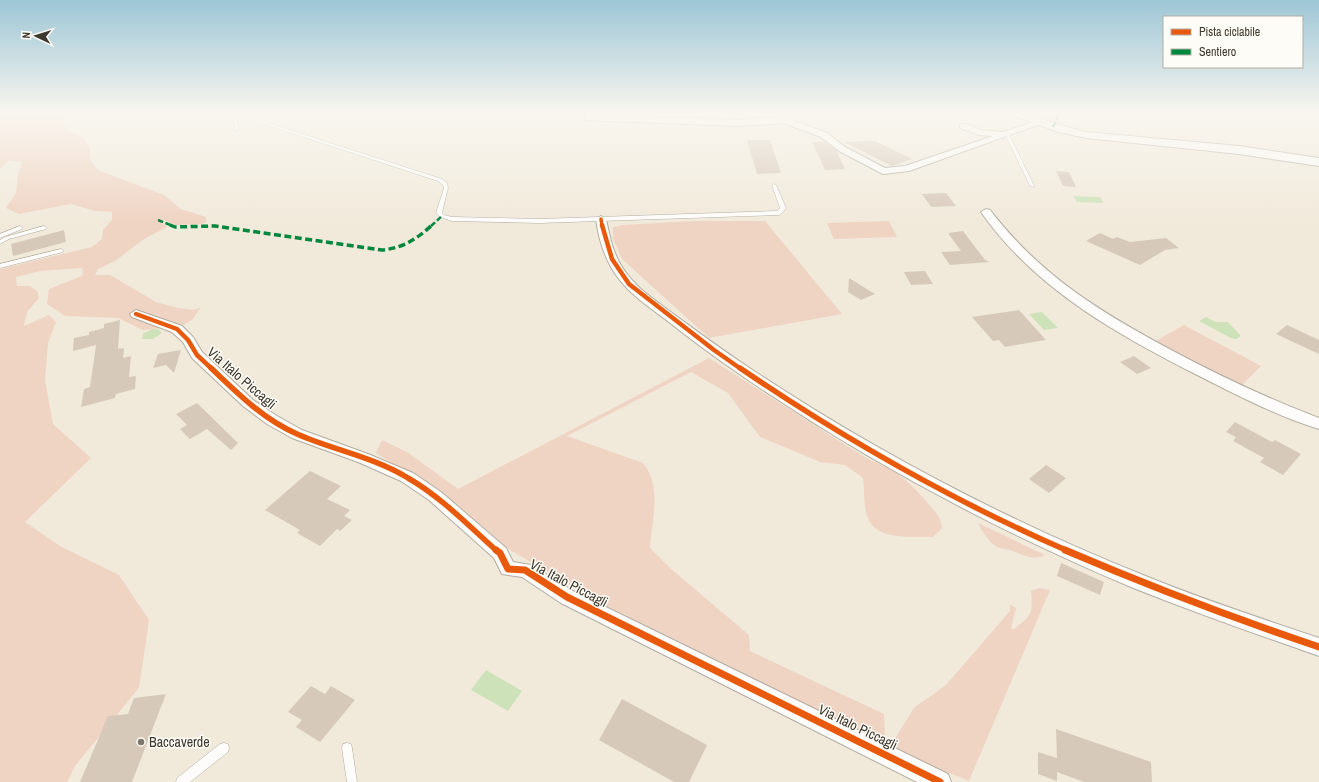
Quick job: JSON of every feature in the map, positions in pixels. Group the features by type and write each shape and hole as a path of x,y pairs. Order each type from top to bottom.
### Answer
{"street":[{"path":"843,149 883,171"},
{"path":"870,173 906,169 962,149"},
{"path":"1234,149 1319,162"},
{"path":"986,212 996,227 1018,252 1038,270 1090,309 1130,333 1199,370 1245,393 1319,424"},
{"path":"601,219 605,243 611,260 625,280 636,292 706,346 838,433 893,464 1046,542 1202,605 1319,647"},
{"name":"Via Italo Piccagli","path":"136,314 156,320 177,329 188,340 196,355 248,403 272,420 297,434 363,458 407,477 436,496 500,553 508,568 525,570 567,597 940,782"}],"lane":[{"path":"345,149 440,180 445,184 446,188 439,213 442,216 452,219 539,221 778,213 783,208 774,185"},
{"path":"1014,149 1032,186"},
{"path":"0,236 20,228"},
{"path":"0,242 7,238 44,228"},
{"path":"0,266 61,251"},
{"path":"181,782 224,748"},
{"path":"347,748 352,782"}],"shaded area":[{"path":"0,149 90,149 90,158 94,166 100,171 164,195 181,209 206,217 206,222 202,224 175,225 164,220 160,222 167,227 144,239 115,261 98,269 95,275 110,275 156,302 178,308 194,310 201,307 192,320 181,326 143,330 118,318 65,316 47,304 49,289 82,276 82,268 40,271 16,277 17,286 30,286 37,291 39,298 27,312 24,326 49,315 56,322 48,343 45,380 53,424 91,458 25,522 60,546 119,575 149,620 139,688 75,766 67,782 0,782 0,269 92,247 102,239 103,230 112,220 112,212 95,211 71,204 19,214 6,208 16,193 18,174 22,162 9,160 0,169"},
{"path":"1073,196 1100,197 1104,203 1077,202"},
{"path":"694,221 765,221 842,314 709,338 622,259 613,239 613,227"},
{"path":"889,221 897,237 834,239 827,223"},
{"path":"1042,312 1058,328 1044,330 1029,314"},
{"path":"1206,317 1216,322 1228,322 1241,336 1236,339 1231,338 1199,321"},
{"path":"1184,325 1261,366 1242,385 1154,342"},
{"path":"152,329 158,329 162,333 153,339 142,339 143,334"},
{"path":"709,358 866,458 900,476 913,487 935,511 939,517 942,528 933,537 896,536 879,531 872,525 866,514 863,478 845,465 820,462 760,437 728,393 691,372 567,436 643,463 649,472 654,493 654,515 650,548 670,568 749,635 750,651 884,714 885,741 872,737 607,606 510,550 458,505 376,453 382,440 407,452 458,489"},
{"path":"978,523 1045,555 1041,557 1025,556 1011,550 997,547 988,540"},
{"path":"1039,588 1050,590 969,781 898,752 891,745 914,708 946,685 1010,611 1010,604 1016,608 1011,629 1014,629 1025,620 1030,613 1032,605 1031,591"},
{"path":"486,670 522,691 508,711 471,690"}],"building":[{"path":"750,149 773,149 781,173 757,174"},
{"path":"815,149 835,149 845,169 825,170"},
{"path":"859,149 892,149 912,159 892,166"},
{"path":"1056,171 1069,172 1076,187 1063,186"},
{"path":"946,193 956,206 931,207 922,194"},
{"path":"64,230 66,242 13,256 11,244"},
{"path":"963,231 985,260 990,262 950,265 941,252 961,251 948,233"},
{"path":"1100,233 1113,239 1117,237 1130,242 1166,238 1179,248 1165,250 1140,265 1086,241"},
{"path":"925,271 933,284 911,285 904,272"},
{"path":"849,278 875,294 861,300 848,292"},
{"path":"1019,310 1046,340 1005,347 999,340 993,341 972,317"},
{"path":"120,320 118,349 124,348 123,358 131,356 129,377 136,376 135,389 116,394 115,398 81,407 84,389 90,387 96,345 73,351 74,338 89,335 89,332 104,328 104,324"},
{"path":"1287,325 1319,340 1319,354 1276,334"},
{"path":"181,350 174,373 166,365 153,368 158,354"},
{"path":"1134,356 1151,368 1137,374 1120,362"},
{"path":"197,403 238,443 231,450 207,429 190,439 180,429 187,425 176,414"},
{"path":"1235,422 1272,442 1275,440 1301,454 1283,475 1260,462 1264,458 1233,441 1236,437 1226,432"},
{"path":"1046,465 1066,478 1049,493 1029,479"},
{"path":"310,471 341,486 327,499 350,510 344,516 352,520 340,531 337,529 320,546 297,533 300,530 265,510"},
{"path":"1061,563 1104,582 1100,595 1057,576"},
{"path":"311,686 325,694 331,686 355,700 320,742 296,727 302,720 288,712"},
{"path":"166,694 132,782 80,782 108,716 128,714 134,698"},
{"path":"622,699 707,745 689,782 674,782 599,740"},
{"path":"1056,729 1151,762 1152,782 1084,782 1057,772 1057,781 1038,774 1038,752 1057,758"}],"marked path":[{"path":"158,220 175,227 215,226 382,250 401,247 408,244 442,216"}],"cycle path":[{"path":"601,219 605,240 612,259 622,276 637,292 714,350 793,404 876,454 961,500 1048,542 1137,581 1228,616 1319,647"},
{"path":"136,314 177,329 188,340 197,355 248,403 272,420 297,434 363,458 407,477 435,496 500,553 508,569 525,570 567,597 940,782"}],"place":[{"name":"Baccaverde","path":"141,742"}]}
